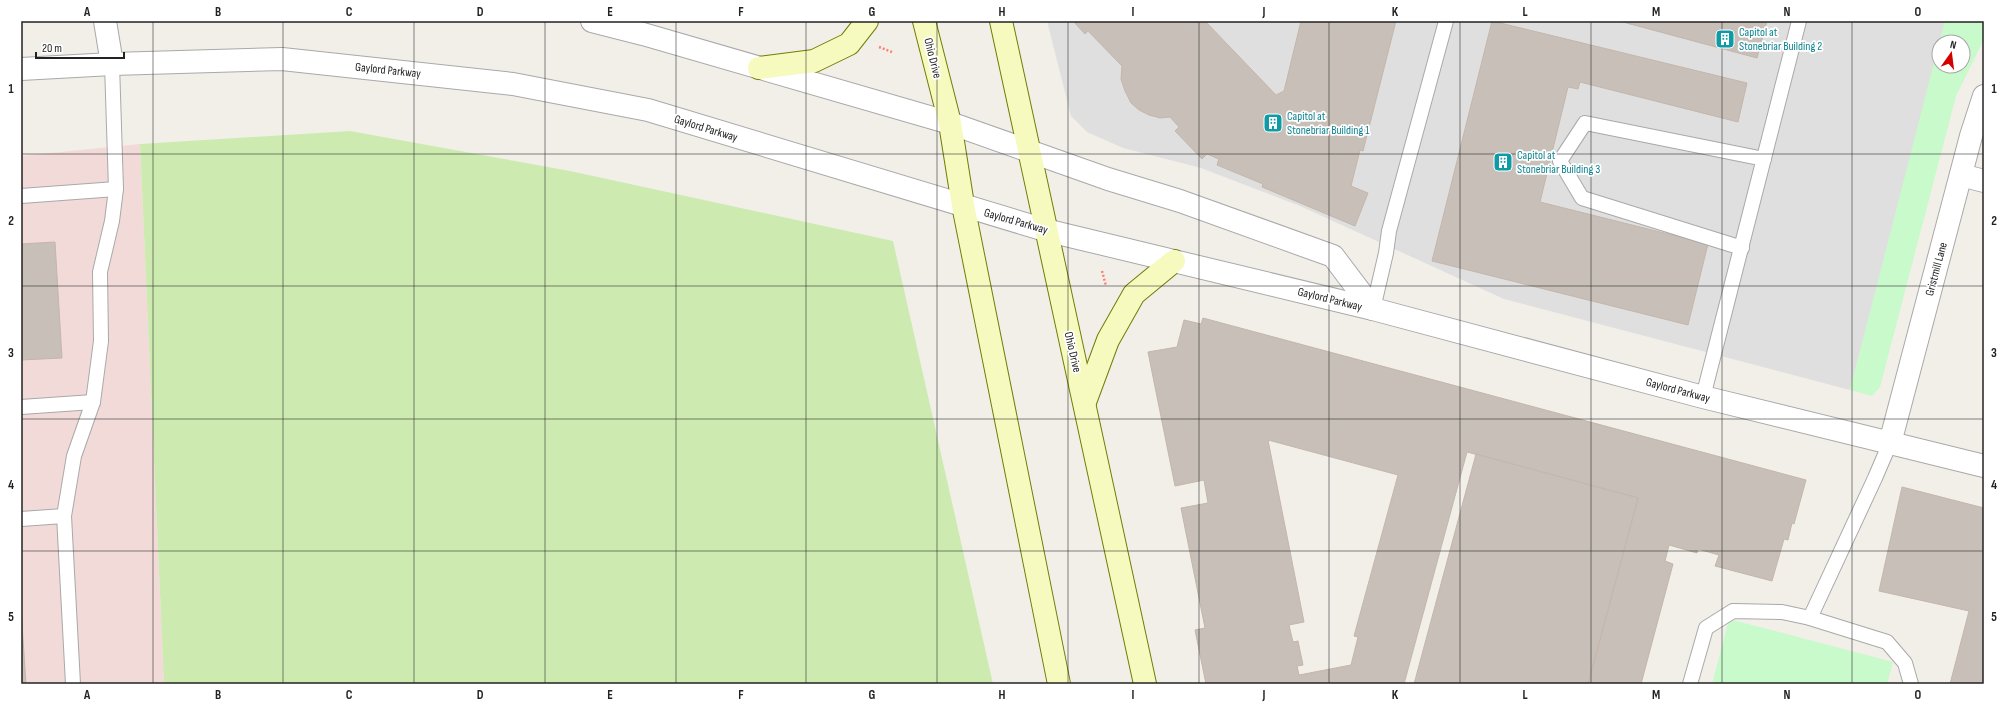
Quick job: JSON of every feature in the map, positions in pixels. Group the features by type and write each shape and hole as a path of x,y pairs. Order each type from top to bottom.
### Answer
{"main road":[{"path":"759,68 814,62 849,44 867,21"},
{"name":"Ohio Drive","path":"924,21 950,123 964,205 1058,684"},
{"name":"Ohio Drive","path":"1001,21 1045,230 1085,402 1145,684"},
{"path":"1085,402 1108,340 1134,294 1174,261"}],"street":[{"path":"105,21 112,64"},
{"name":"Gaylord Parkway","path":"592,21 643,34 950,123 1108,179 1180,201 1332,256 1373,309"},
{"name":"Gaylord Parkway","path":"21,69 112,64 282,59 512,84 648,110 1045,230 1373,309 1703,397 1984,466"},
{"name":"Gristmill Lane","path":"1890,443 1960,174 1978,109 1984,96"},
{"path":"1960,174 1984,181"}],"lane":[{"path":"1373,309 1386,253 1389,231 1446,21"},
{"path":"1703,397 1799,21"},
{"path":"73,684 64,516 74,456 93,402 101,341 100,272 112,221 116,189 112,64"},
{"path":"1742,248 1582,198 1560,161 1585,123 1764,159"},
{"path":"21,196 116,189"},
{"path":"21,407 93,402"},
{"path":"1810,618 1876,478 1890,443"},
{"path":"21,519 64,516"},
{"path":"1690,684 1706,628 1734,611 1782,612 1810,618 1887,642 1905,663 1911,684"}],"path":[{"path":"875,46 892,52"},
{"path":"1100,265 1106,286"}],"shaded area":[{"path":"1047,21 1946,21 1943,34 1931,34 1931,74 1932,74 1850,390 1504,299 1300,206 1201,168 1123,148 1087,132 1071,116"},
{"path":"140,144 164,684 21,684 21,156"}],"green space":[{"path":"1945,21 1984,21 1984,39 1971,65 1971,34 1941,34"},
{"path":"1931,74 1967,74 1956,96 1880,387 1872,396 1850,390"},
{"path":"350,131 570,171 893,241 993,684 164,684 140,144"},
{"path":"1729,619 1893,662 1887,684 1712,684"}],"building":[{"name":"Capitol at Stonebriar Building 1","path":"1073,21 1205,21 1276,95 1284,91 1301,21 1396,21 1363,151 1360,150 1351,186 1368,193 1355,226 1262,187 1263,184 1217,165 1219,159 1207,154 1202,159 1175,131 1179,127 1170,117 1160,118 1149,115 1139,110 1131,103 1121,79 1122,66 1088,31 1085,34"},
{"name":"Capitol at Stonebriar Building 3","path":"1492,21 1747,83 1738,122 1580,82 1578,89 1568,87 1540,202 1708,244 1688,325 1432,261"},
{"name":"Capitol at Stonebriar Building 2","path":"1619,21 1767,21 1757,58"},
{"path":"55,242 62,358 21,360 21,244"},
{"path":"1203,318 1806,480 1794,524 1792,523 1788,540 1784,539 1772,581 1715,566 1719,555 1698,549 1697,553 1669,545 1665,561 1673,564 1641,684 1588,684 1638,498 1467,452 1404,684 1206,684 1195,630 1205,628 1181,508 1208,503 1204,480 1175,486 1148,352 1177,347 1184,320 1201,324","holes":["1268,440 1398,475 1354,636 1358,637 1351,665 1299,675 1297,666 1303,665 1298,641 1293,642 1289,625 1304,622"]},
{"path":"1476,454 1638,498 1588,684 1414,684"},
{"path":"1902,487 1984,508 1984,684 1950,684 1969,611 1879,591"},
{"path":"21,609 26,684 21,684"}],"place":[{"name":"Capitol at Stonebriar Building 2","path":"1725,39"},
{"name":"Capitol at Stonebriar Building 1","path":"1273,123"},
{"name":"Capitol at Stonebriar Building 3","path":"1503,162"}]}
